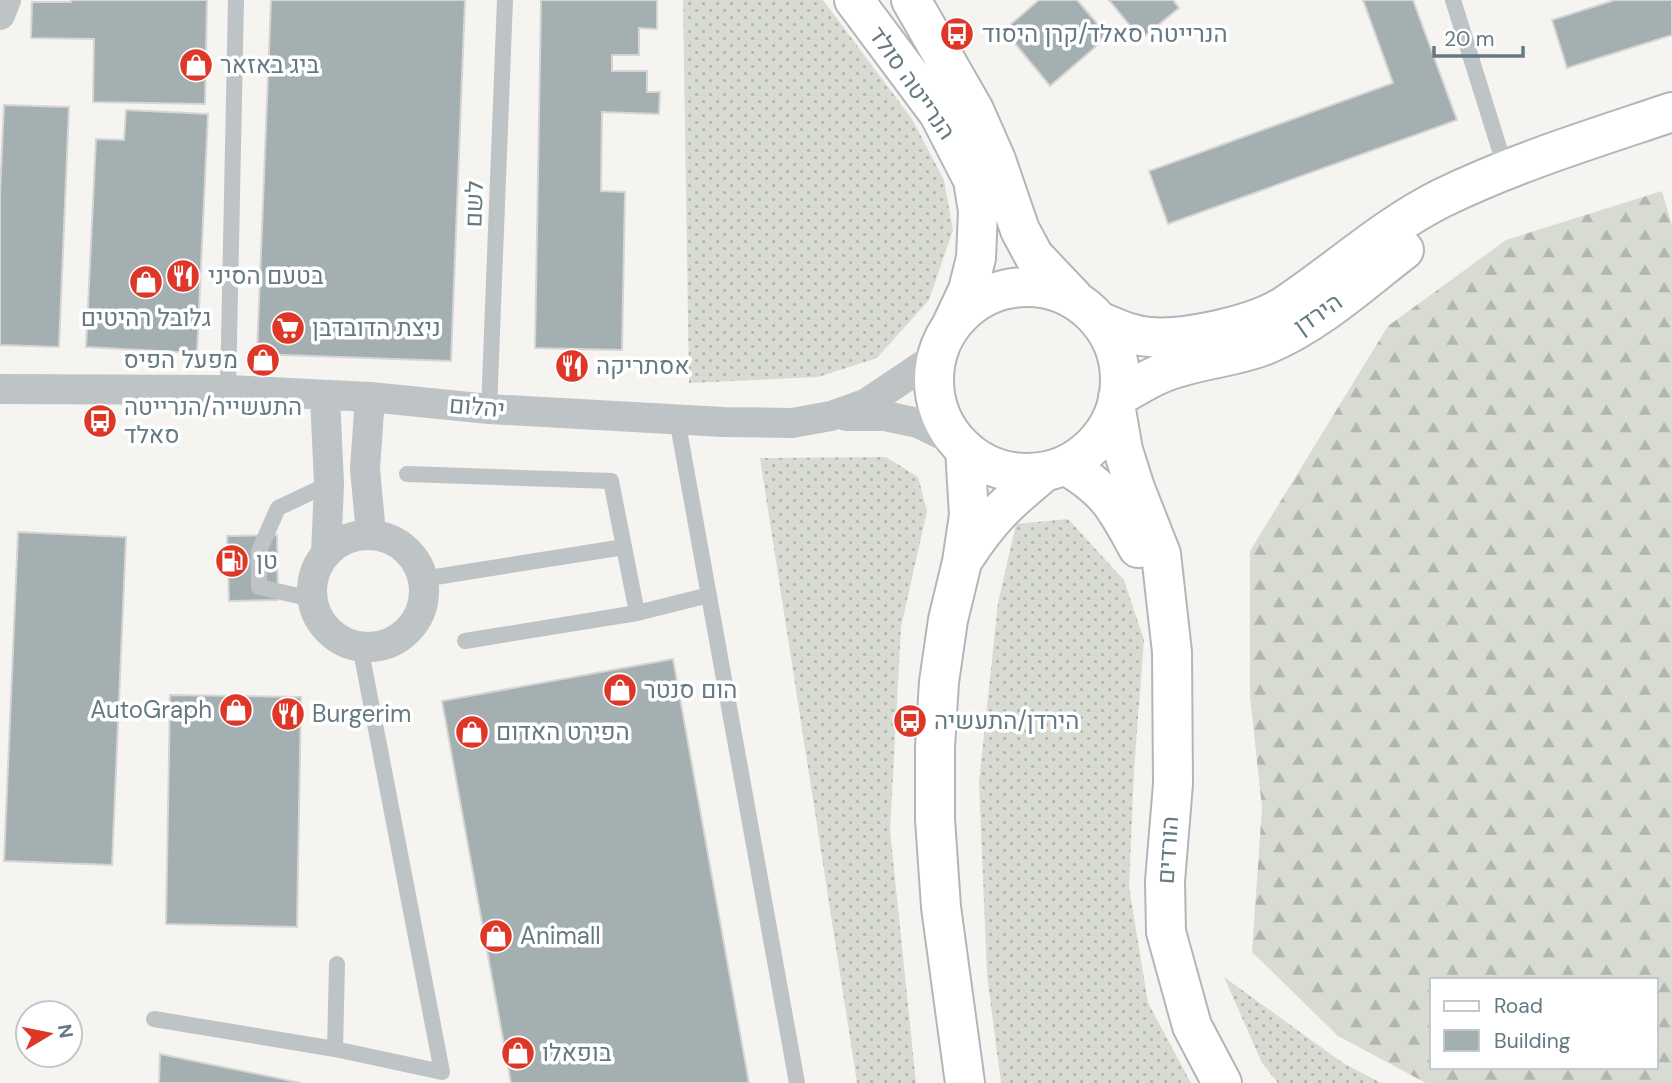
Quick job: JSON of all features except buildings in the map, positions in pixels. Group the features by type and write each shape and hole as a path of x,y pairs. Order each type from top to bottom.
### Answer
{"main road":[{"name":"הנרייטה סולד","path":"854,0 939,114 973,180 978,211 976,258 968,290 943,342"},
{"name":"הנרייטה סולד","path":"911,0 974,110 996,160 1020,230 1034,256 1088,311"},
{"name":"הירדן","path":"1088,311 1127,332 1151,337 1201,333 1251,322 1282,307 1405,218 1498,173 1672,113"},
{"name":"הירדן","path":"1117,403 1161,373 1184,365 1234,355 1290,334 1421,237 1498,173"},
{"path":"962,562 985,526 1002,507 1054,469 1074,461 1091,449 1099,440 1117,403 1120,381 1118,360 1112,341 1088,311 1055,291 1035,287 999,291 971,305 943,342 934,387 937,406 961,445 981,462 1011,472 1054,469"},
{"name":"הורדים","path":"1117,403 1123,450 1161,554 1172,652 1173,784 1165,881 1166,932 1192,1026 1222,1083"},
{"path":"961,445 969,515 962,562 948,620 939,682 935,747 935,819 941,907 965,1083"},
{"name":"הורדים","path":"1054,469 1088,478 1116,508 1166,607"}],"street":[{"path":"0,15 6,0"},
{"name":"יהלום","path":"0,389 228,390 370,397 489,409 792,423 831,416 867,403 943,342"},
{"path":"325,396 329,484 326,554"},
{"path":"370,397 365,469 371,534"},
{"path":"831,416 885,416 918,423 961,445"},
{"path":"371,534 390,538 414,558 423,579 422,606 404,634 393,641 360,646 342,640 328,630 317,614 312,599 313,579 326,554 346,538 371,534"}],"lane":[{"path":"228,390 236,0"},
{"name":"לשם","path":"489,409 505,0"},
{"path":"1453,0 1498,173"},
{"path":"677,419 797,1083"},
{"path":"407,474 611,481 637,613"},
{"path":"312,599 259,587 258,551 278,508 329,484"},
{"path":"423,579 624,547"},
{"path":"465,641 637,613 709,595"},
{"path":"154,1020 335,1049 442,1072 360,646"},
{"path":"335,1049 337,964"}],"green space":[{"path":"683,0 823,0 912,119 944,180 953,230 929,300 877,358 818,377 689,383"},
{"path":"1662,191 1672,226 1672,1083 1426,1083 1338,1036 1252,952 1262,808 1250,696 1250,551 1388,326 1506,240"},
{"path":"886,457 918,477 927,511 901,627 890,830 916,1083 857,1083 760,458"},
{"path":"1068,519 1124,580 1144,640 1134,770 1129,887 1148,1003 1191,1083 1001,1083 987,975 979,782 998,603 1016,524"},
{"path":"1224,977 1343,1063 1381,1083 1278,1083 1262,1063"}],"place":[{"name":"הנרייטה סאלד/קרן היסוד","path":"957,34"},
{"name":"ביג באזאר","path":"196,65"},
{"name":"בטעם הסיני","path":"183,276"},
{"name":"גלובל רהיטים","path":"146,282"},
{"name":"ניצת הדובדבן","path":"288,328"},
{"name":"מפעל הפיס","path":"263,360"},
{"name":"אסתריקה","path":"572,366"},
{"name":"התעשייה/הנרייטה סאלד","path":"100,421"},
{"name":"טן","path":"232,561"},
{"name":"הום סנטר","path":"620,690"},
{"name":"AutoGraph","path":"236,710"},
{"name":"Burgerim","path":"288,714"},
{"name":"הירדן/התעשיה","path":"910,721"},
{"name":"הפירט האדום","path":"472,732"},
{"name":"Animall","path":"496,936"},
{"name":"בופאלו","path":"518,1053"}]}
